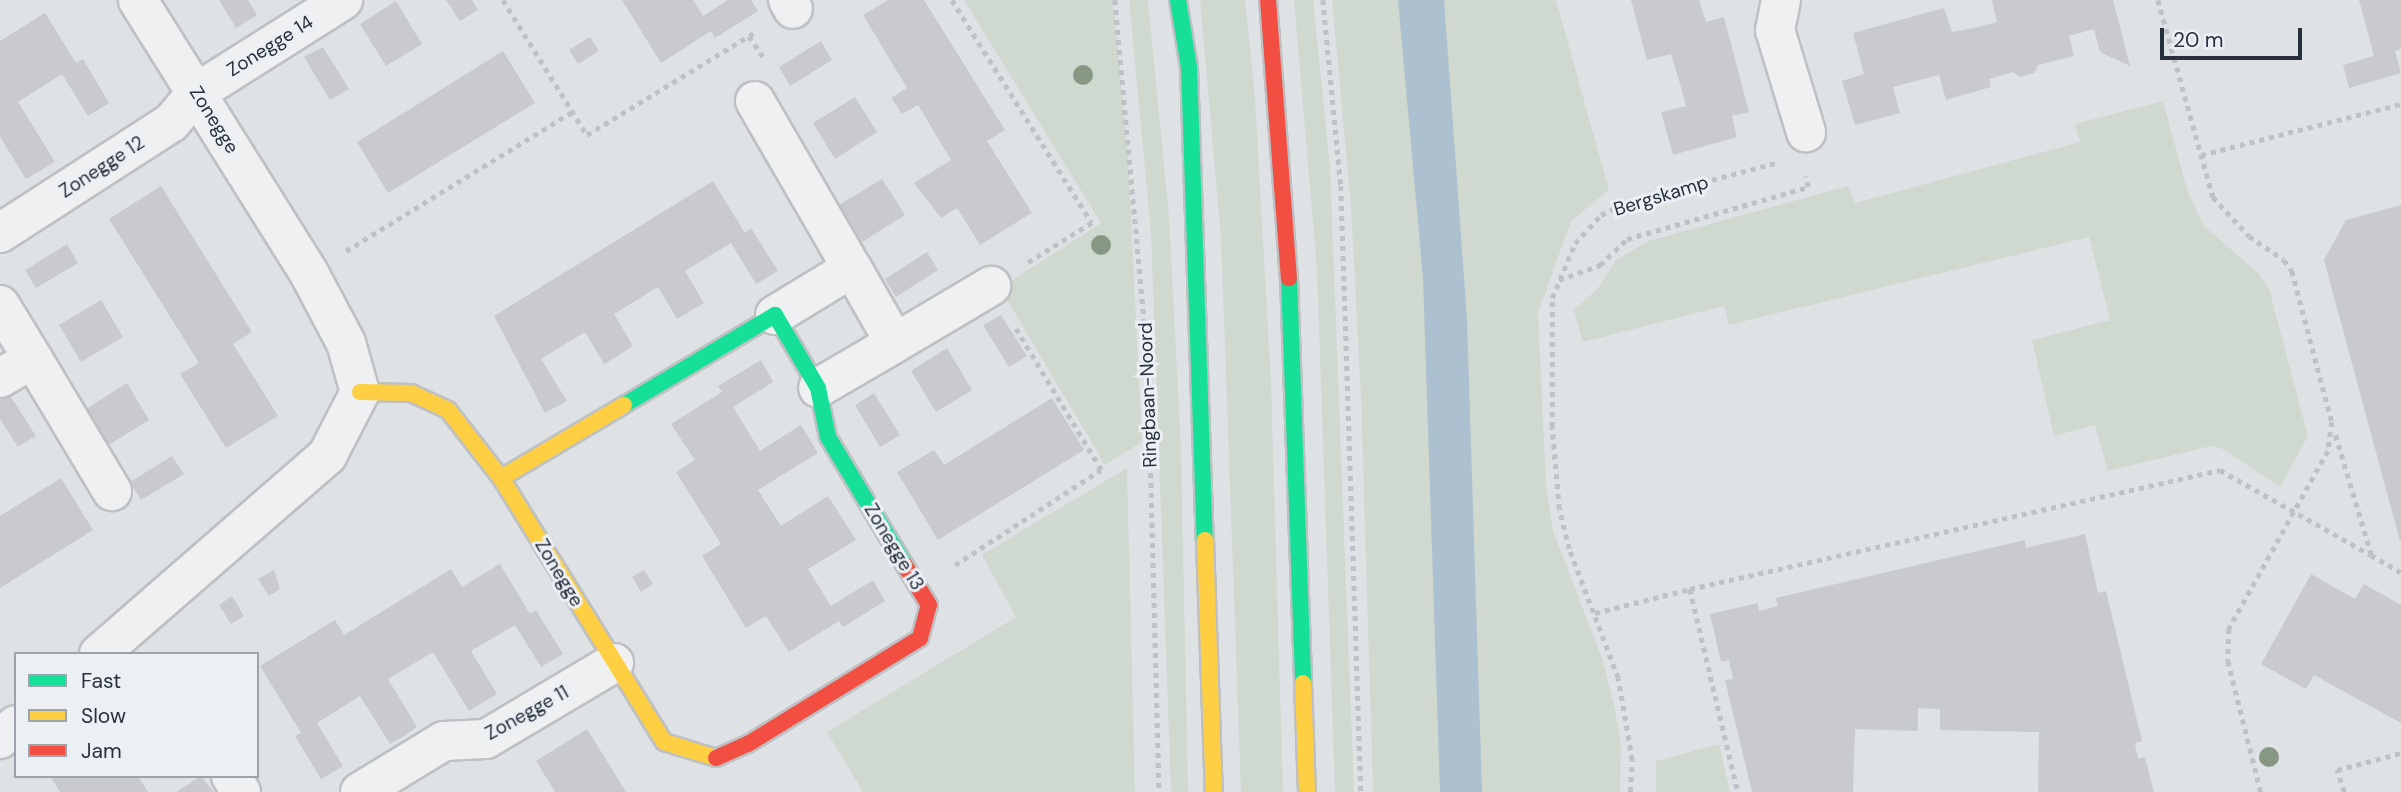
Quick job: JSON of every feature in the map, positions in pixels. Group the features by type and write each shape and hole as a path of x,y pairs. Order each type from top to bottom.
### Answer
{"main road":[{"path":"1178,0 1189,67 1214,792"},
{"path":"1268,0 1289,274 1307,792"},
{"path":"501,478 775,315"},
{"name":"Zonegge 13","path":"748,744 920,638 929,605 828,437 818,388 775,315"},
{"name":"Zonegge","path":"360,392 411,393 448,410 501,478 664,742 712,760 748,744"}],"street":[{"name":"Zonegge","path":"138,0 309,273 346,344 360,392"},
{"name":"Zonegge 14","path":"196,93 343,0"},
{"path":"1781,0 1775,30 1798,153"},
{"name":"Zonegge 12","path":"0,233 172,123 196,93"},
{"path":"755,101 895,343"},
{"path":"775,315 852,268"},
{"path":"818,388 991,286"},
{"path":"0,304 112,491"},
{"path":"0,378 33,359"},
{"path":"101,652 327,456 360,392"},
{"name":"Zonegge 11","path":"360,792 406,780 444,741 486,739 614,663"},
{"path":"0,739 14,727"}],"path":[{"path":"503,0 587,135 790,4"},
{"path":"919,588 1101,470 991,286 1092,223 952,0"},
{"name":"Ringbaan-Noord","path":"1115,0 1148,363 1159,792"},
{"path":"1323,0 1341,186 1361,792"},
{"path":"2158,0 2213,197 2228,216 2284,260 2291,271 2371,555"},
{"path":"2201,155 2401,104"},
{"path":"309,273 572,112"},
{"path":"1557,281 1600,265 1627,239 1808,187 1798,153"},
{"name":"Bergskamp","path":"1630,792 1626,719 1595,613 1569,549 1559,509 1549,321 1557,281 1575,243 1601,215 1625,203 1798,153"},
{"path":"2261,792 2227,643 2230,629 2328,451 2332,422"},
{"path":"1595,613 1690,589 2220,470 2292,515 2401,572"},
{"path":"1690,589 1738,792"},
{"path":"2344,792 2337,770 2401,753"}],"shaded area":[{"path":"964,0 1113,0 1128,156 1142,442 1105,465 1000,288 1101,223"},
{"path":"1129,0 1148,0 1169,217 1181,448 1188,792 1171,792 1151,233"},
{"path":"1200,0 1245,0 1255,98 1271,382 1283,792 1241,792 1221,238"},
{"path":"1294,0 1313,0 1330,167 1354,792 1335,792 1317,270"},
{"path":"1332,0 1556,0 1609,190 1571,221 1538,313 1546,484 1553,531 1603,661 1615,709 1621,745 1620,792 1373,792 1361,398 1351,207"},
{"path":"2163,101 2188,193 2204,226 2258,273 2269,289 2308,436 2280,487 2223,449 2211,446 2108,471 2095,425 2054,436 2032,340 2110,320 2089,237 1729,325 1724,306 1583,342 1574,310 1598,288 1616,260 1648,241 1848,186 1855,203 2080,142 2075,124"},
{"path":"1127,468 1135,792 863,792 827,732 1016,617 982,555"},
{"path":"1719,744 1730,792 1656,792 1656,761"}],"water":[{"path":"1398,0 1444,0 1467,319 1482,792 1440,792 1423,278"}],"building":[{"path":"219,0 248,0 257,15 236,28"},
{"path":"446,0 472,0 478,10 460,21"},
{"path":"622,0 693,0 703,16 728,0 751,0 758,11 715,38 711,31 661,63"},
{"path":"888,0 924,0 1005,130 987,141 1032,213 980,245 957,208 941,218 914,183 951,160 918,105 902,114 891,98 907,88 863,15"},
{"path":"1631,0 1699,0 1706,22 1724,17 1749,112 1732,116 1737,137 1673,155 1661,112 1686,106 1679,80 1671,54 1647,60"},
{"path":"1992,0 2113,0 2130,66 2100,52 2094,29 2069,36 2074,56 2038,65 2034,73 2020,77 2013,72 1989,79 1991,87 1946,100 1939,75 1893,87 1900,113 1855,125 1842,81 1864,74 1853,33 1944,8 1952,32 1974,28 1997,22"},
{"path":"2359,0 2401,0 2401,49 2395,51 2401,73 2349,88 2343,65 2374,56"},
{"path":"396,1 422,44 386,66 360,24"},
{"path":"45,13 76,63 83,59 109,103 88,116 62,74 18,102 55,162 26,179 0,137 0,41"},
{"path":"590,37 599,51 578,64 569,50"},
{"path":"821,41 832,60 790,86 779,67"},
{"path":"323,47 349,89 330,100 304,57"},
{"path":"503,51 535,103 388,193 357,142"},
{"path":"855,97 877,132 835,159 813,123"},
{"path":"882,179 905,215 862,242 839,205"},
{"path":"713,181 745,233 751,228 778,271 756,284 731,243 685,271 704,303 677,319 658,287 614,314 633,346 619,355 604,364 585,332 541,359 567,401 545,413 494,316"},
{"path":"161,186 252,332 233,344 278,416 226,448 180,374 199,363 109,219"},
{"path":"2401,205 2400,541 2324,260 2346,220"},
{"path":"67,244 78,263 36,288 25,270"},
{"path":"927,252 938,270 896,297 885,279"},
{"path":"101,300 123,337 81,362 59,325"},
{"path":"1001,315 1027,356 1009,367 983,325"},
{"path":"947,348 972,390 936,412 911,371"},
{"path":"761,360 773,382 733,407 760,451 801,425 818,453 758,490 781,526 828,496 856,540 808,569 831,606 873,580 885,601 843,627 839,621 789,652 766,616 746,628 702,556 721,544 676,472 695,460 671,424 722,392 718,386"},
{"path":"127,383 149,420 107,446 86,409"},
{"path":"874,393 900,435 880,447 855,405"},
{"path":"9,394 36,436 18,447 0,419 0,400"},
{"path":"1052,398 1084,450 938,540 897,472 934,450 944,465"},
{"path":"172,456 184,474 141,500 130,482"},
{"path":"61,478 93,530 0,588 0,516"},
{"path":"2085,534 2098,593 2106,591 2142,741 2135,743 2138,759 2145,757 2154,792 2038,792 2039,732 1940,730 1940,709 1918,708 1918,731 1855,729 1853,792 1752,792 1725,680 1733,679 1729,660 1721,662 1710,614 1758,603 1759,611 1778,606 1776,598 2025,540 2026,548"},
{"path":"500,564 530,614 536,610 563,654 541,667 515,625 471,651 497,694 469,711 433,652 388,679 417,727 404,736 390,744 360,696 317,723 343,766 321,779 295,736 301,733 260,666 335,620 344,635 451,569 462,587"},
{"path":"274,570 280,589 269,596 258,579"},
{"path":"644,570 653,584 641,592 632,577"},
{"path":"2311,574 2355,599 2364,584 2401,605 2401,723 2314,675 2306,689 2261,664"},
{"path":"232,596 244,616 231,624 219,605"},
{"path":"587,729 626,792 555,792 536,761"},
{"path":"51,778 139,778 148,792 60,792"},
{"path":"198,778 203,778 214,792 176,792"}],"traffic: fast":[{"path":"1178,0 1189,67 1205,540"},
{"path":"1289,278 1303,683"},
{"path":"624,405 775,315 818,388 828,437 904,564"}],"traffic: slow":[{"path":"360,392 411,393 448,410 501,478 664,742 716,758"},
{"path":"501,478 624,405"},
{"path":"1205,540 1214,792"},
{"path":"1303,683 1307,792"}],"traffic: jam":[{"path":"1268,0 1289,278"},
{"path":"716,758 748,744 920,638 929,605 904,564"}]}
